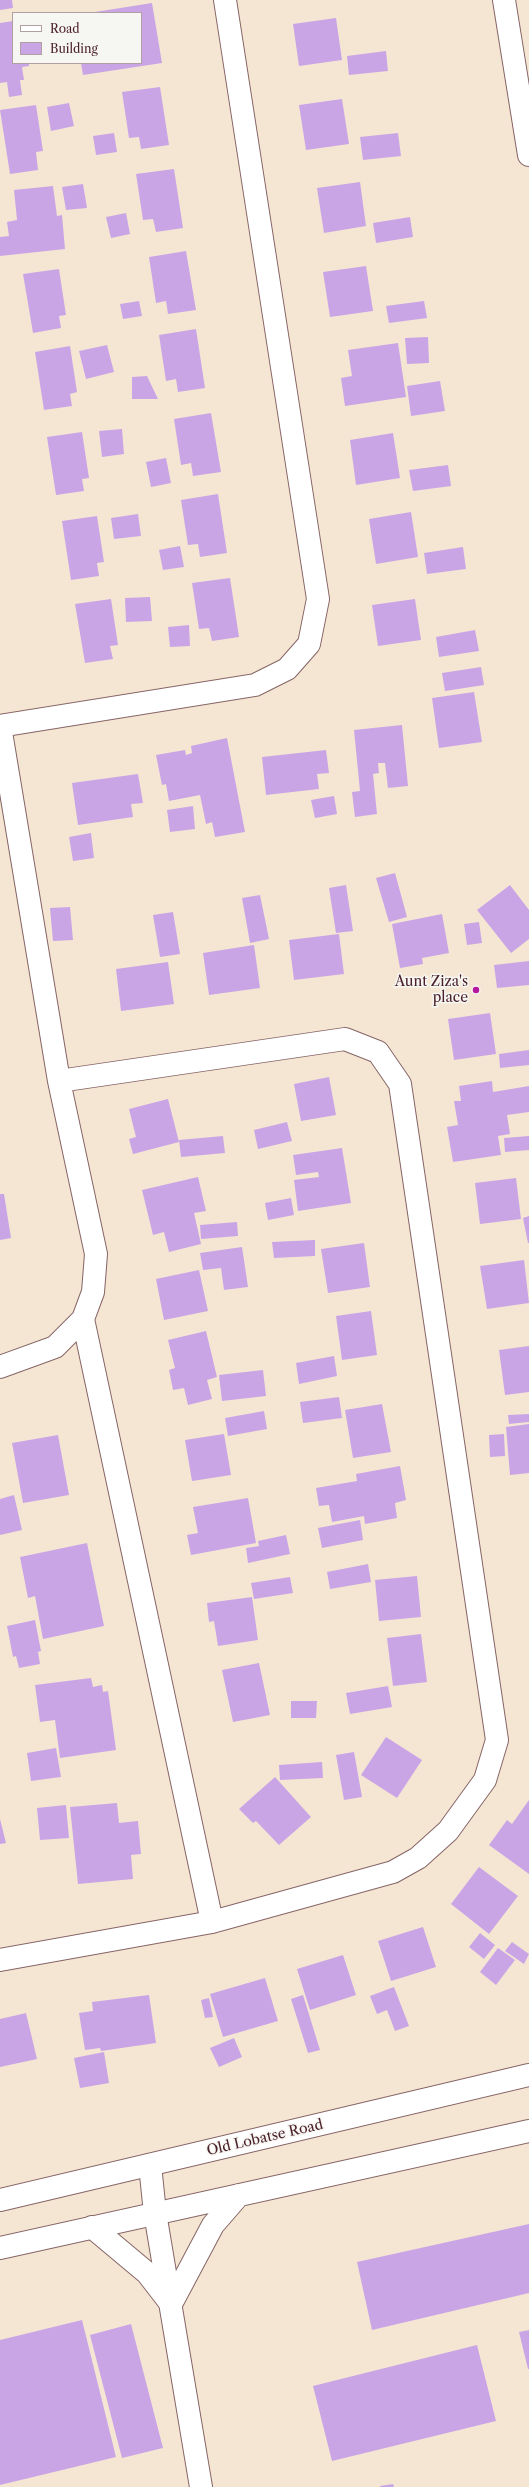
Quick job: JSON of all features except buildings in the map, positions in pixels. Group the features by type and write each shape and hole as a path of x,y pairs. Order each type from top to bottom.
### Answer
{"street":[{"path":"0,1367 55,1347 83,1319 93,1292 96,1254 59,1081 0,726 255,685 286,669 309,644 318,599 225,0"},
{"path":"504,0 529,155"},
{"path":"0,1960 212,1922 393,1872 418,1858 448,1831 485,1780 497,1740 400,1084 378,1052 345,1038 59,1081"},
{"path":"83,1319 212,1922"},
{"name":"Old Lobatse Road","path":"0,2200 529,2075"},
{"path":"0,2248 529,2130"},
{"path":"150,2165 156,2214 198,2486"},
{"path":"171,2304 213,2224 239,2195"},
{"path":"92,2227 147,2273 171,2304"}],"place":[{"name":"Aunt Ziza's place","path":"476,990"}]}
